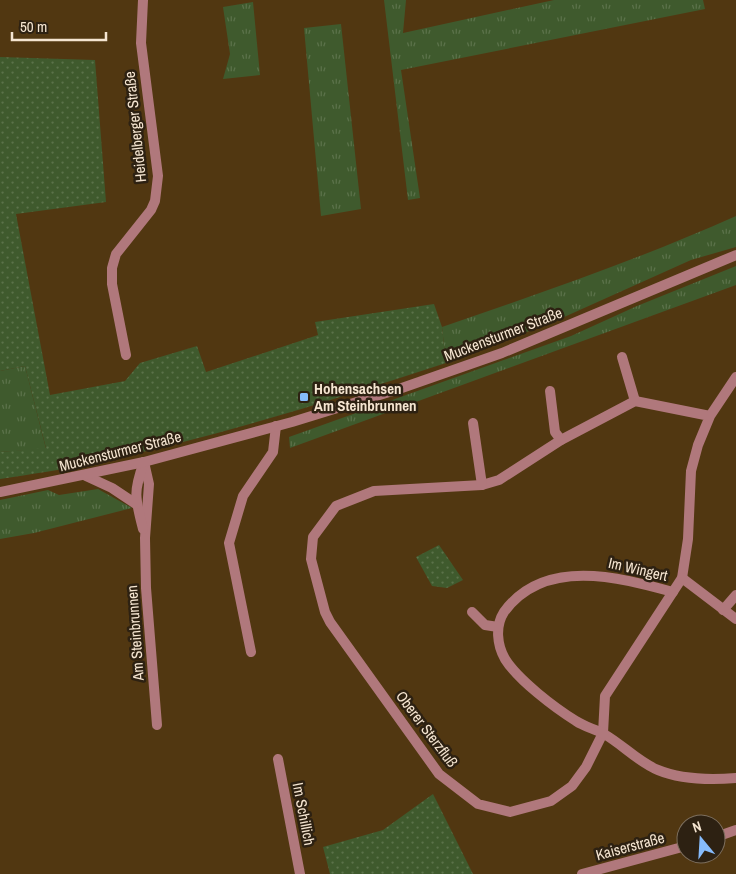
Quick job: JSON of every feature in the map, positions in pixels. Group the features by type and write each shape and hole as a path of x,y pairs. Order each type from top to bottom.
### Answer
{"street":[{"name":"Heidelberger Straße","path":"126,355 112,284 112,268 116,254 151,210 155,201 158,176 141,43 143,0"},
{"name":"Muckensturmer Straße","path":"0,492 86,476 144,462 276,426 399,389 502,353 736,256"},
{"path":"622,357 635,401 710,416"},
{"name":"Oberer Sterzfluß","path":"635,401 561,440 499,480 482,485 374,491 336,506 313,537 311,559 325,612 341,638 439,774 478,804 510,812 551,802 572,786 582,774 603,733 605,696 682,578 688,539 691,471 710,416 736,376"},
{"path":"550,391 555,432 561,440"},
{"path":"473,423 482,485"},
{"path":"251,652 229,543 243,496 273,452 276,426"},
{"name":"Am Steinbrunnen","path":"144,462 136,485 136,504 145,538"},
{"name":"Am Steinbrunnen","path":"144,462 149,484 145,538 146,588 157,725"},
{"path":"86,476 112,488 136,504"},
{"name":"Im Wingert","path":"498,628 502,615 511,603 522,595 545,583 569,577 606,576 673,592"},
{"path":"682,578 736,619"},
{"path":"723,610 736,595"},
{"path":"472,612 485,625 498,628 499,642 505,659 519,675 577,722 603,733 657,770 704,780 736,778"},
{"name":"Im Schillich","path":"278,759 300,874"},
{"name":"Kaiserstraße","path":"582,874 676,849"}],"green space":[{"path":"384,0 406,0 403,33 554,0 703,0 705,9 401,70 420,198 408,200"},
{"path":"253,2 260,75 223,79 230,54 223,7"},
{"path":"341,24 361,209 321,216 304,28"},
{"path":"0,57 95,60 106,202 16,214 50,395 125,381 140,363 197,346 206,372 318,335 315,322 434,304 442,327 446,363 315,405 183,442 59,470 0,479 0,452 46,448 25,366 0,371"},
{"path":"736,216 736,247 691,260 553,322 446,363 442,327 627,261"},
{"path":"736,266 736,285 290,448 289,437 571,336 637,306"},
{"path":"25,366 46,449 0,452 0,371"},
{"path":"98,489 132,508 34,533 0,539 0,500 48,490 59,495"},
{"path":"439,545 463,580 447,588 432,586 416,557"},
{"path":"433,794 473,874 330,874 323,847 383,830"}],"place":[{"name":"Hohensachsen Am Steinbrunnen","path":"304,397"}]}
